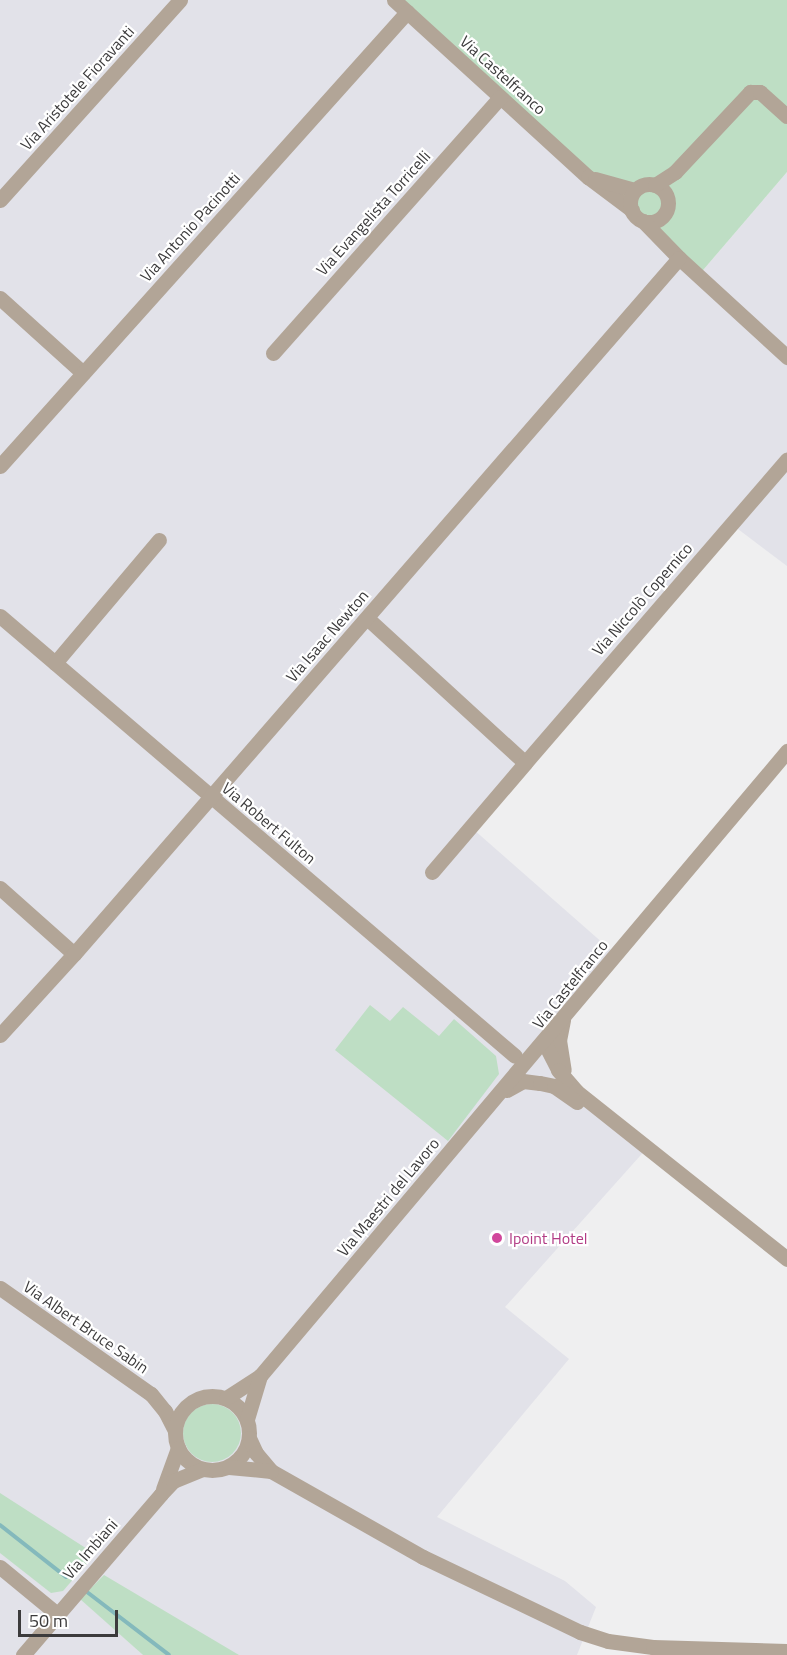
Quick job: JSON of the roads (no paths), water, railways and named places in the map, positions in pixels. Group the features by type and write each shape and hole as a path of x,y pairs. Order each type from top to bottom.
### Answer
{"street":[{"name":"Via Aristotele Fioravanti","path":"0,200 180,0"},
{"name":"Via Castelfranco","path":"394,0 588,177 637,215 679,258 787,357"},
{"name":"Via Antonio Pacinotti","path":"0,466 407,12"},
{"path":"661,191 675,172 750,92 760,92 787,116"},
{"name":"Via Evangelista Torricelli","path":"273,353 500,97"},
{"name":"Via Castelfranco","path":"588,177 635,190"},
{"path":"646,184 661,191 667,209 660,218 648,222 637,215 630,201 635,190 646,184"},
{"name":"Via Castelfranco","path":"660,218 679,258"},
{"name":"Via Isaac Newton","path":"0,1035 74,954 679,258"},
{"path":"0,298 83,374"},
{"name":"Via Niccolò Copernico","path":"432,873 787,459"},
{"path":"55,663 159,540"},
{"name":"Via Robert Fulton","path":"0,616 516,1056"},
{"path":"367,618 525,763"},
{"name":"Via Castelfranco","path":"787,751 544,1042 567,1082 787,1259"},
{"path":"0,888 74,954"},
{"path":"563,1018 559,1040 567,1082"},
{"name":"Via Maestri del Lavoro","path":"226,1398 260,1376 544,1042"},
{"path":"495,1099 523,1081 554,1086 619,1126"},
{"name":"Via Albert Bruce Sabin","path":"0,1288 151,1394 165,1411 175,1431"},
{"name":"Via Maestri del Lavoro","path":"247,1419 260,1376"},
{"name":"Via Albert Bruce Sabin","path":"151,1394 193,1401"},
{"path":"271,1471 229,1467 214,1471 189,1463 178,1448 175,1431 180,1414 193,1401 205,1396 226,1398 237,1404 247,1419 249,1438 256,1453 271,1471 423,1557 580,1632 608,1641 653,1647 787,1651"},
{"path":"229,1467 243,1455 249,1438"},
{"name":"Via Imbiani","path":"161,1494 169,1479 178,1448"},
{"name":"Via Imbiani","path":"23,1655 173,1481 202,1469"},
{"path":"0,1567 57,1614"}],"waterway":[{"path":"0,1525 66,1577"},
{"path":"87,1592 169,1655"}],"place":[{"name":"Ipoint Hotel","path":"497,1238"}]}
